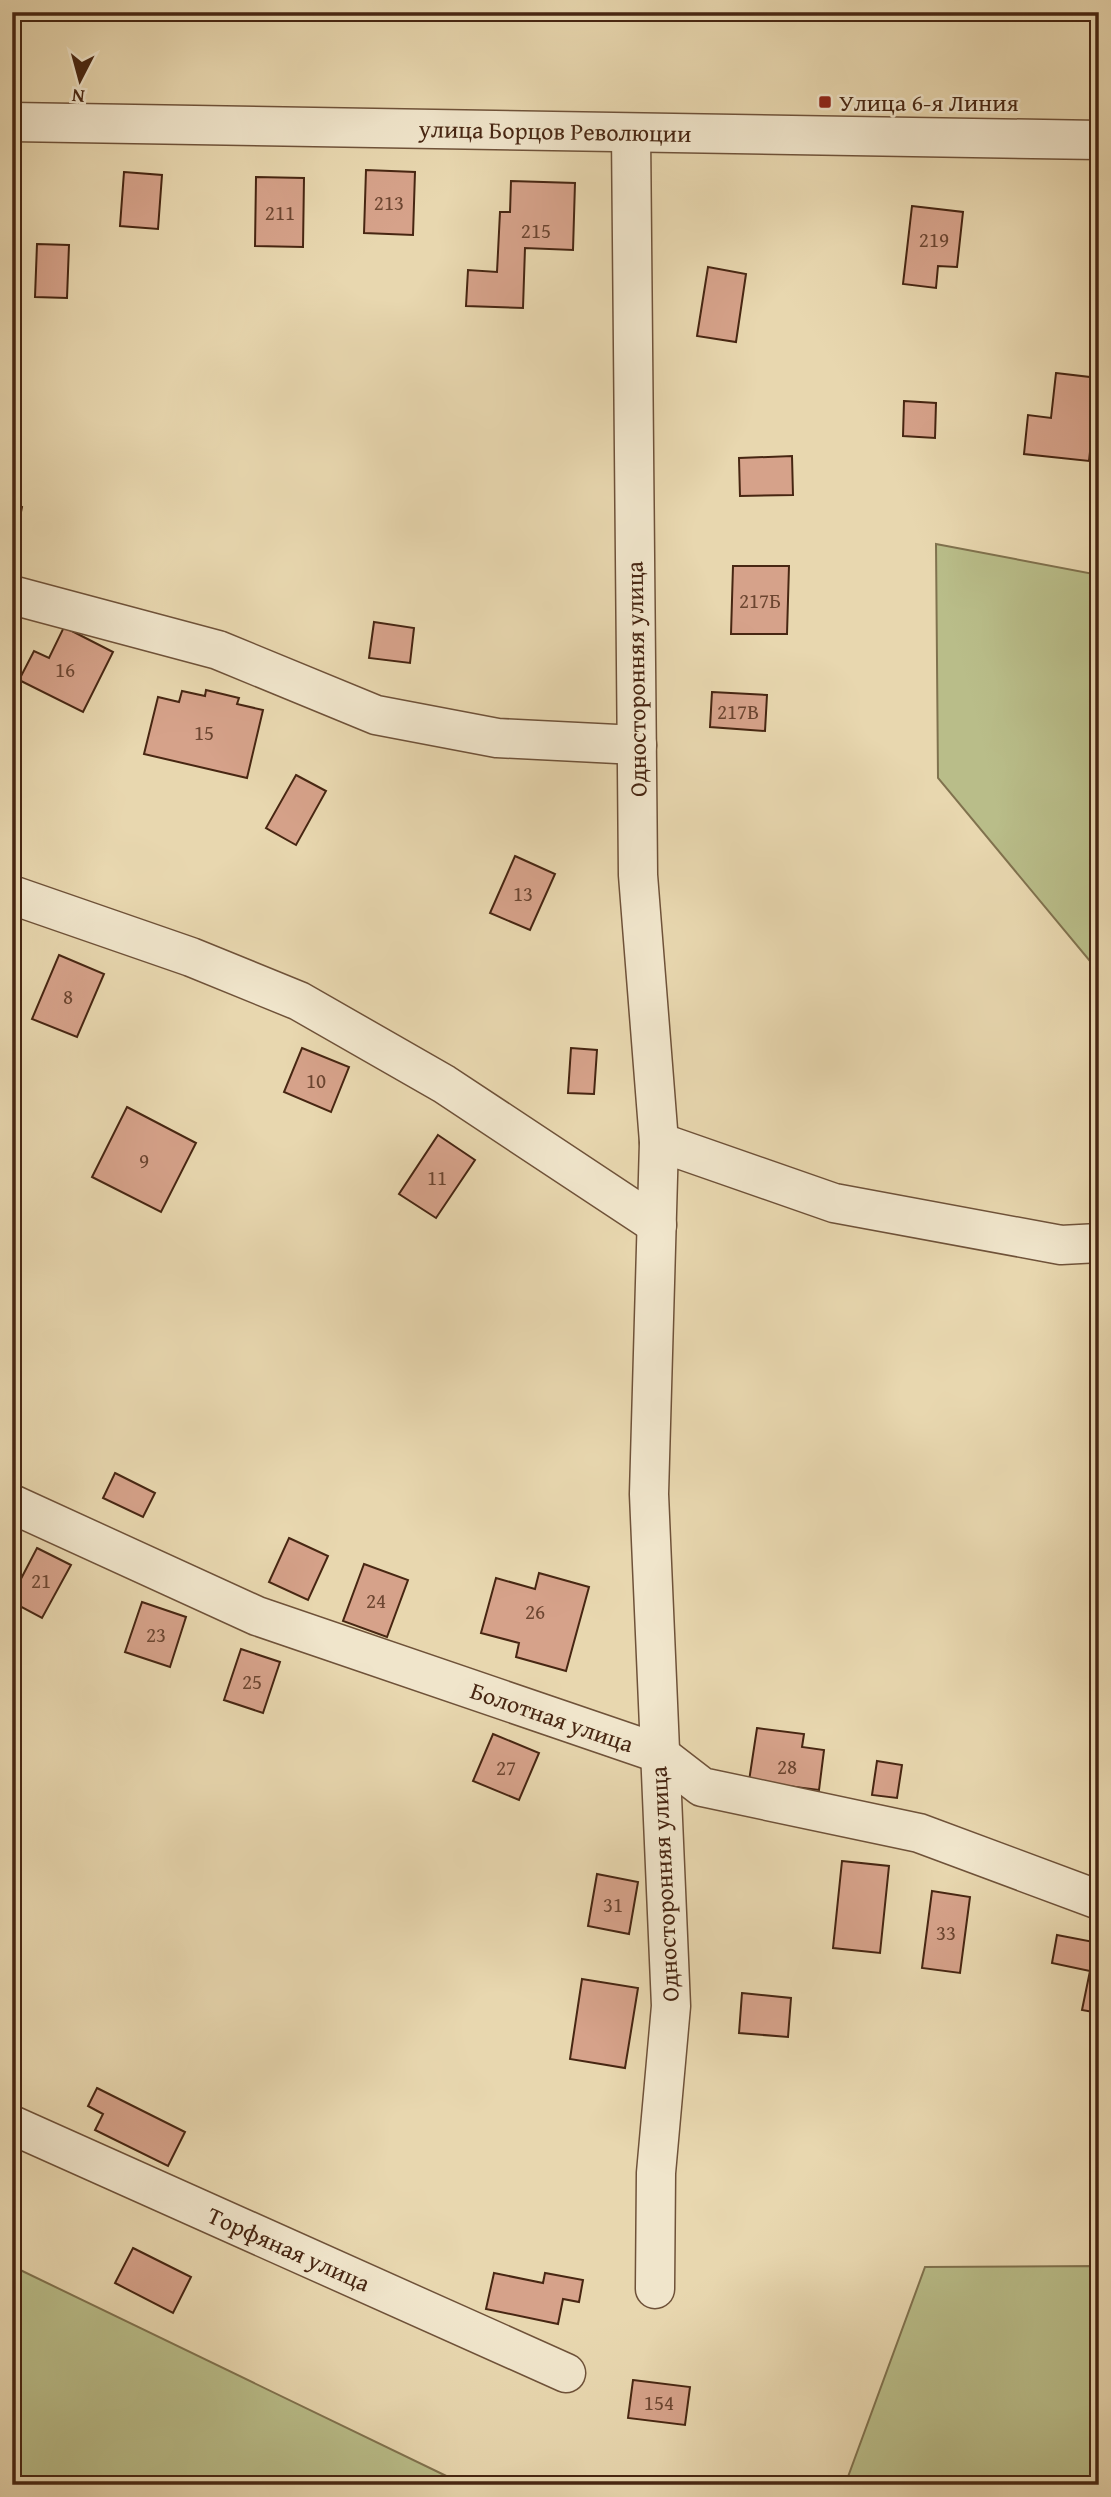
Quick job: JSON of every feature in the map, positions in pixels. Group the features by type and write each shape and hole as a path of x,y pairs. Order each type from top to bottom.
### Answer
{"street":[{"name":"улица Борцов Революции","path":"12,122 1099,139"},
{"name":"Односторонняя улица","path":"631,133 638,876 659,1142 649,1494 658,1753 671,2006 656,2173 654,2290"},
{"path":"12,595 218,649 376,715 497,738 637,745"},
{"path":"12,895 191,957 299,1001 443,1084 657,1225"},
{"path":"659,1142 834,1203 1061,1245 1099,1243"},
{"name":"Болотная улица","path":"12,1504 257,1616 658,1753 702,1787 919,1833 1099,1900"},
{"name":"Торфяная улица","path":"12,2125 566,2373"}],"green space":[{"path":"936,544 1099,575 1099,972 938,778"},
{"path":"12,2266 465,2485 12,2485"},
{"path":"1099,2266 1099,2485 845,2485 925,2267"}],"building":[{"path":"366,170 415,172 413,235 364,233"},
{"path":"124,172 162,175 158,229 120,226"},
{"path":"256,177 304,178 303,247 255,246"},
{"path":"511,181 575,183 573,250 525,248 523,308 466,306 468,270 497,272 500,212 510,212"},
{"path":"912,206 963,212 957,267 938,266 936,288 903,284"},
{"path":"37,244 69,245 67,298 35,297"},
{"path":"708,267 746,274 736,342 697,336"},
{"path":"1056,373 1098,378 1089,461 1024,454 1028,415 1051,418"},
{"path":"904,401 936,403 935,438 903,436"},
{"path":"792,456 793,495 740,496 739,458"},
{"path":"12,504 22,507 12,557"},
{"path":"733,566 789,566 787,634 731,634"},
{"path":"374,622 414,628 410,663 369,658"},
{"path":"64,627 113,652 83,712 19,680 34,651 49,658"},
{"path":"206,690 239,698 237,704 263,710 247,778 144,754 158,697 179,702 182,691 205,696"},
{"path":"712,692 767,695 765,731 710,727"},
{"path":"296,775 326,791 296,845 266,828"},
{"path":"515,856 555,874 530,930 490,913"},
{"path":"59,955 104,974 77,1037 32,1019"},
{"path":"302,1048 349,1067 331,1112 284,1092"},
{"path":"571,1048 597,1050 594,1094 568,1093"},
{"path":"127,1107 196,1143 161,1212 92,1177"},
{"path":"438,1135 475,1160 436,1218 399,1194"},
{"path":"115,1473 155,1493 143,1517 103,1498"},
{"path":"289,1538 328,1556 308,1600 269,1582"},
{"path":"37,1548 71,1565 42,1618 12,1602 12,1596"},
{"path":"364,1564 408,1580 387,1637 343,1621"},
{"path":"539,1573 589,1587 566,1671 516,1657 519,1643 481,1633 496,1578 535,1589"},
{"path":"142,1602 186,1617 170,1667 125,1652"},
{"path":"241,1649 280,1662 263,1713 224,1700"},
{"path":"757,1728 804,1734 802,1747 824,1750 819,1790 749,1781"},
{"path":"493,1734 539,1753 519,1800 473,1781"},
{"path":"877,1761 902,1765 897,1798 872,1795"},
{"path":"842,1861 889,1866 880,1953 833,1948"},
{"path":"597,1874 638,1882 629,1934 588,1926"},
{"path":"932,1891 970,1897 960,1973 922,1968"},
{"path":"1057,1935 1099,1943 1099,2013 1082,2010 1090,1971 1052,1963"},
{"path":"582,1979 638,1988 625,2068 570,2059"},
{"path":"742,1993 791,1998 788,2037 739,2033"},
{"path":"97,2088 185,2132 168,2166 95,2130 103,2114 88,2106"},
{"path":"133,2248 191,2277 173,2313 115,2283"},
{"path":"494,2273 543,2283 545,2273 583,2280 579,2302 563,2299 558,2324 486,2309"},
{"path":"633,2380 690,2387 685,2425 628,2418"}],"place":[{"name":"Улица 6-я Линия","path":"825,102"}]}
